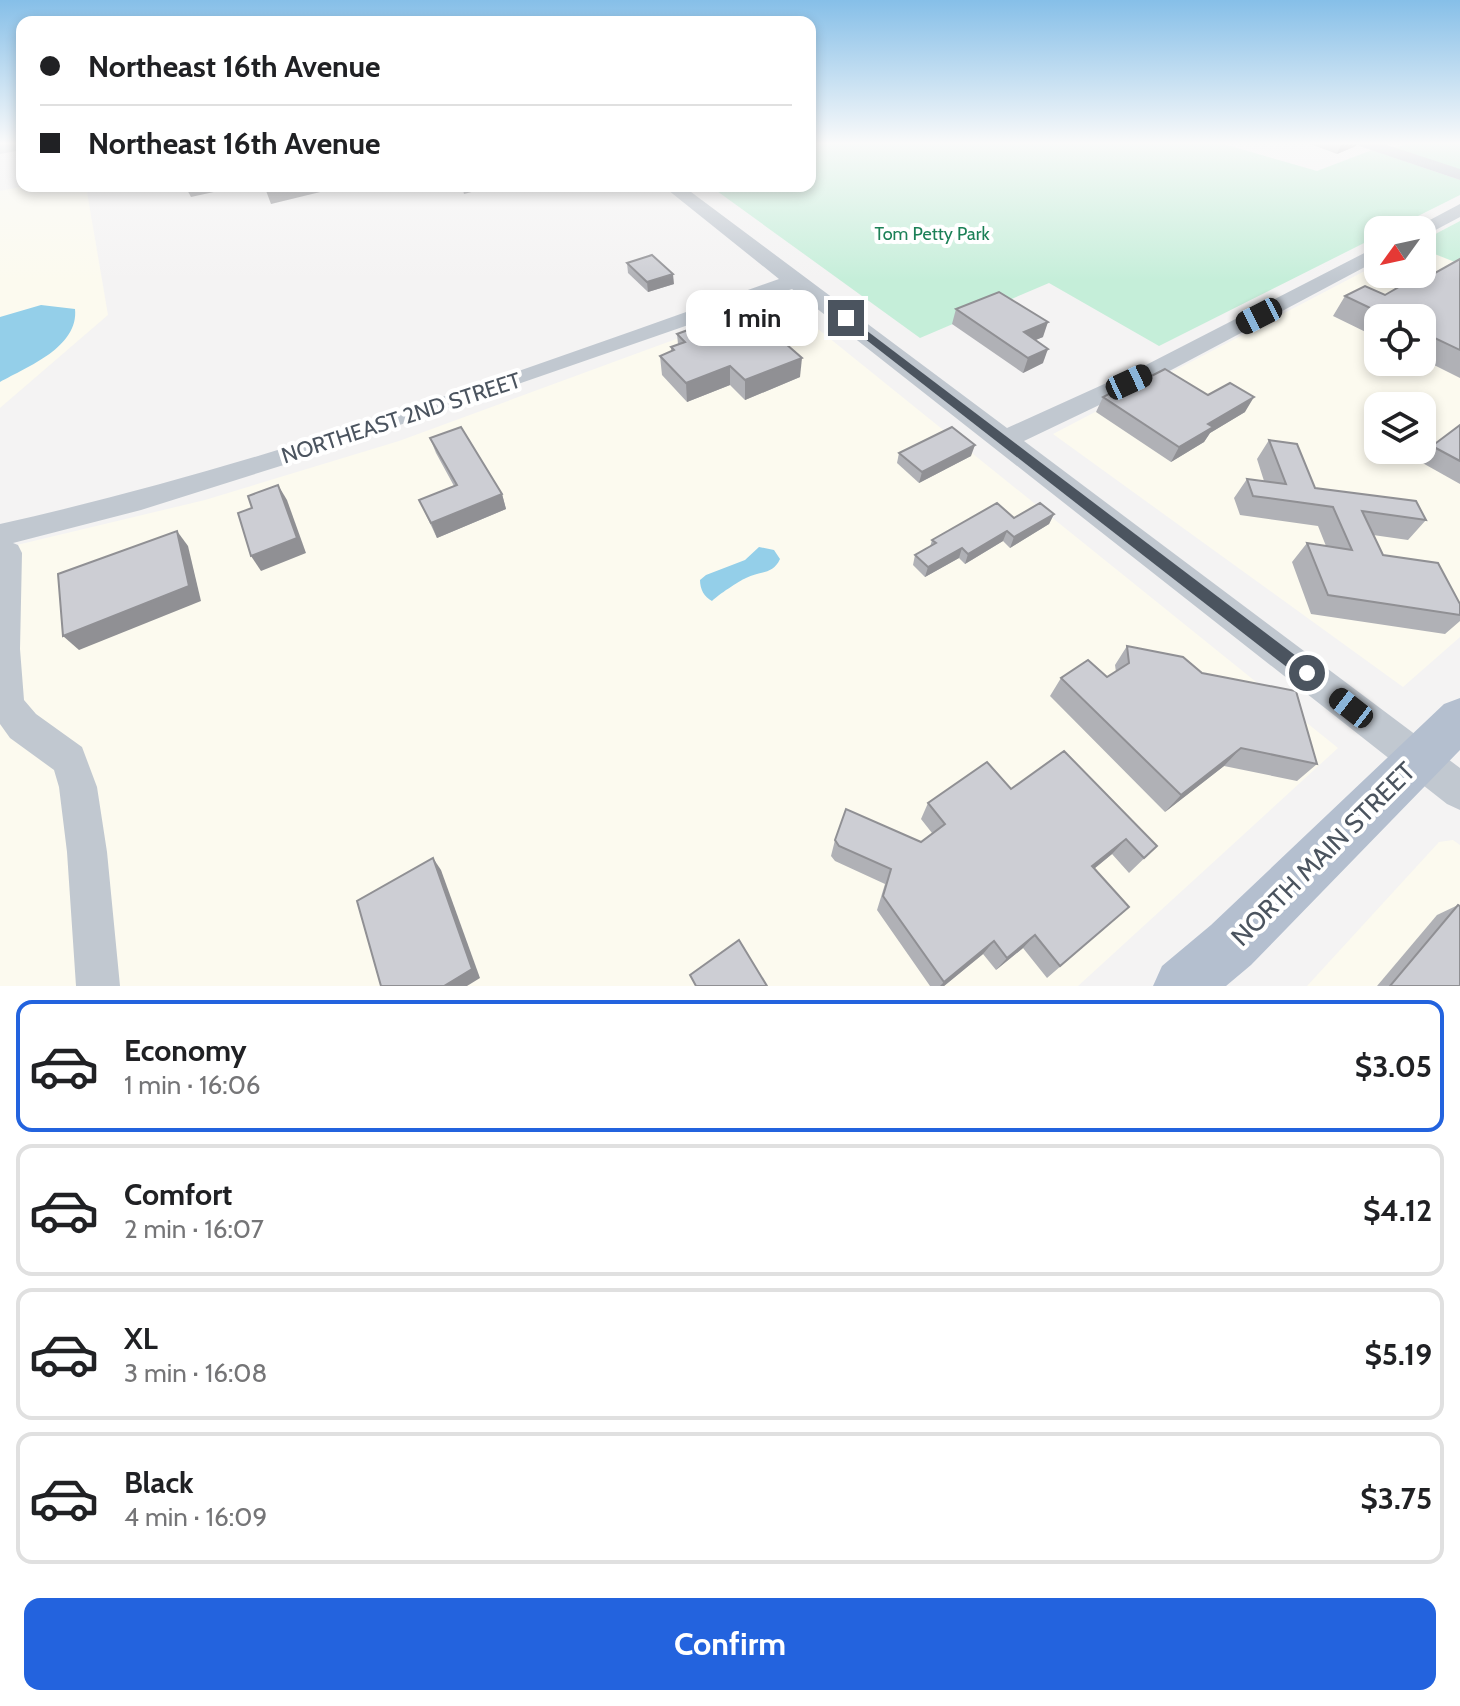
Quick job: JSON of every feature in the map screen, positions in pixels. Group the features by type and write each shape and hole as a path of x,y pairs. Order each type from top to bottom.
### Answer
{"main road":[{"name":"NORTH MAIN STREET","path":"1182,986 1231,945 1460,719"}],"street":[{"path":"680,192 1460,791"},
{"path":"1436,222 1460,210"},
{"path":"1004,440 1152,371 1364,259"},
{"name":"NORTHEAST 2ND STREET","path":"4,544 46,525 258,465 590,355 796,280"},
{"path":"4,544 3,649 7,705 23,726 69,759 78,787 87,852 98,986"}],"shaded area":[{"path":"0,191 87,192 108,315 0,408"},
{"path":"1460,221 1460,637 1403,687 1053,434 1364,271 1364,288 1436,288 1436,234"},
{"path":"782,300 1338,748 1078,986 0,986 0,549 205,500 399,441"},
{"path":"1453,840 1460,845 1460,986 1307,986 1439,842"}],"green space":[{"name":"Tom Petty Park","path":"816,189 1460,189 1460,195 1418,216 1364,216 1364,243 1159,346 1049,283 920,338 718,192 816,192"},
{"path":"1460,221 1460,264 1436,255 1436,234"}],"water":[{"path":"41,305 75,309 69,334 49,354 0,382 0,317"},
{"path":"759,547 774,550 780,559 774,568 743,580 712,601 707,597 700,580 745,560"}],"building":[{"path":"652,255 673,274 647,282 627,263"},
{"path":"1460,259 1460,350 1436,339 1436,304 1364,305 1345,296 1364,286 1385,295 1397,288 1436,288 1436,272"},
{"path":"999,292 1048,322 1024,332 1048,349 1028,358 956,309"},
{"path":"746,309 802,358 745,380 730,366 686,383 660,356 674,350 671,347 685,342 677,334"},
{"path":"1165,369 1208,395 1230,383 1254,397 1208,424 1213,427 1179,447 1103,397"},
{"path":"1460,425 1460,461 1436,448 1436,443"},
{"path":"461,427 502,494 431,523 419,500 457,485 430,438"},
{"path":"952,427 975,445 922,472 899,453"},
{"path":"1269,440 1297,444 1315,488 1416,501 1426,520 1362,511 1383,555 1438,563 1460,604 1460,615 1328,595 1307,543 1352,550 1333,507 1253,496 1247,479 1286,484"},
{"path":"278,485 297,538 251,556 238,513 252,508 248,496"},
{"path":"997,503 1014,518 1040,503 1054,514 1014,537 1007,531 968,554 962,548 928,567 915,555 936,543 932,540"},
{"path":"177,531 189,586 63,636 58,574"},
{"path":"1127,646 1183,657 1202,673 1296,691 1317,764 1241,748 1181,795 1061,678 1088,660 1107,677 1129,663"},
{"path":"1064,751 1157,846 1144,858 1126,839 1092,866 1129,907 1060,966 1035,935 1007,958 994,941 944,982 883,896 891,869 839,846 835,840 846,809 921,842 945,824 928,803 987,762 1011,789"},
{"path":"433,858 472,969 444,986 381,986 357,901"},
{"path":"1458,905 1460,986 1390,986"},
{"path":"739,940 767,986 696,986 690,975"}],"route":[{"path":"846,318 1307,673"}]}
